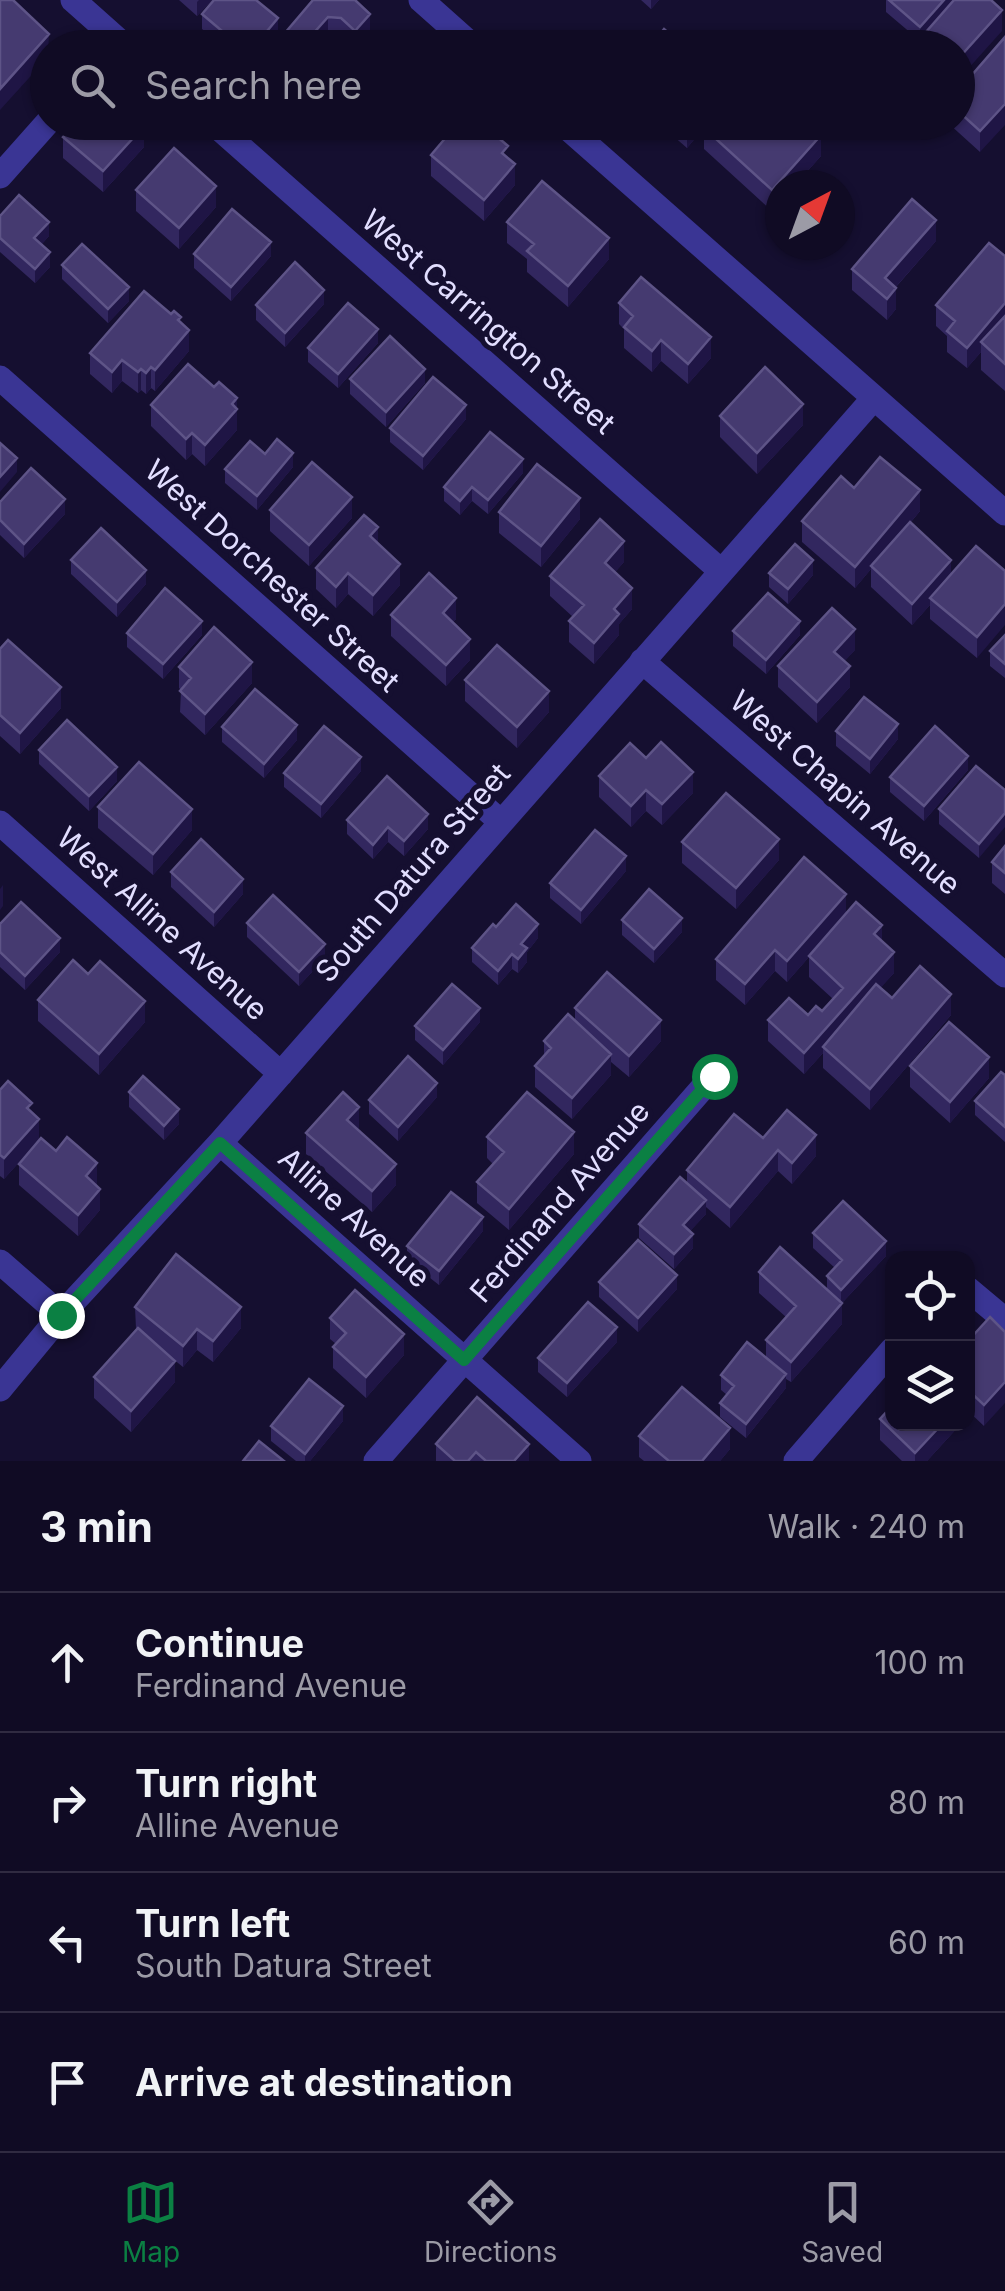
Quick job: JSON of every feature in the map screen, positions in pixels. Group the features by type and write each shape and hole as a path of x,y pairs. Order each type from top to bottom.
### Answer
{"street":[{"path":"73,0 104,30"},
{"path":"421,0 455,30"},
{"path":"0,176 32,140"},
{"name":"West Carrington Street","path":"232,140 721,571"},
{"path":"580,140 1005,513"},
{"name":"West Dorchester Street","path":"0,378 501,822"},
{"name":"South Datura Street","path":"0,1389 61,1315 220,1143 874,398"},
{"name":"West Chapin Avenue","path":"642,661 1005,975"},
{"name":"West Alline Avenue","path":"0,824 281,1074"},
{"name":"Ferdinand Avenue","path":"376,1461 714,1076"},
{"name":"Alline Avenue","path":"220,1143 579,1461"},
{"path":"0,1262 61,1315"},
{"path":"975,1295 1005,1320"},
{"path":"796,1461 885,1358"}],"building":[{"path":"0,0 13,0 45,30 30,30 30,55 0,89"},
{"path":"214,0 256,0 278,18 268,30 221,30 202,14"},
{"path":"313,0 355,0 370,14 356,30 341,18 328,17 316,30 288,30"},
{"path":"889,0 944,0 920,27"},
{"path":"954,0 991,0 1002,10 975,40 975,30 928,30"},
{"path":"1005,37 1005,104 980,131 975,126 975,71"},
{"path":"67,140 131,140 103,171"},
{"path":"444,140 501,140 508,146 502,153 515,164 484,200 431,155"},
{"path":"717,140 817,140 790,170 765,170 765,184"},
{"path":"174,148 216,186 179,228 136,190"},
{"path":"542,181 609,238 568,286 527,251 534,244 507,222"},
{"path":"19,195 49,222 34,238 50,252 35,269 0,238 0,216"},
{"path":"912,199 936,220 885,278 896,288 887,299 852,269"},
{"path":"232,209 271,242 231,287 194,254"},
{"path":"989,243 1005,256 1005,303 967,348 947,331 955,321 936,305"},
{"path":"82,244 129,287 108,309 62,265"},
{"path":"295,262 324,290 285,333 256,305"},
{"path":"641,277 711,337 688,364 661,340 652,351 624,327 633,316 619,303"},
{"path":"144,291 171,314 174,311 181,317 178,320 189,330 155,370 151,367 146,373 141,369 138,372 122,360 112,372 90,353"},
{"path":"348,303 378,329 338,374 308,348"},
{"path":"1005,316 1005,364 981,342"},
{"path":"390,336 425,369 386,412 350,379"},
{"path":"188,364 214,387 219,382 237,398 232,404 237,409 205,445 192,433 186,439 151,405"},
{"path":"765,367 803,404 757,453 720,416"},
{"path":"433,377 466,405 423,456 390,428"},
{"path":"490,432 523,459 488,500 472,487 460,501 444,487"},
{"path":"277,439 293,453 257,496 225,469 250,441 265,454"},
{"path":"0,443 17,458 0,477"},
{"path":"880,457 920,490 855,567 802,521 841,476 854,488"},
{"path":"312,462 352,497 309,545 270,510"},
{"path":"537,464 580,498 541,546 499,512"},
{"path":"31,468 65,499 24,544 0,520 0,502"},
{"path":"364,515 378,527 370,536 400,564 373,595 348,573 336,587 316,568"},
{"path":"600,519 624,541 605,563 632,588 614,609 619,614 594,643 569,621 584,605 550,576"},
{"path":"910,522 951,560 912,604 871,566"},
{"path":"101,528 146,570 117,602 71,560"},
{"path":"795,544 813,560 788,589 769,573"},
{"path":"976,546 1005,571 1005,604 977,637 930,598"},
{"path":"429,573 456,598 443,613 470,639 446,665 391,615"},
{"path":"165,588 202,621 163,664 127,633"},
{"path":"768,593 800,621 766,660 733,631"},
{"path":"832,608 855,629 834,652 850,666 817,702 778,666"},
{"path":"214,627 252,662 205,714 180,691 191,678 179,667"},
{"path":"1005,635 1005,664 990,651"},
{"path":"8,640 61,687 20,733 0,715 0,649"},
{"path":"497,645 549,691 517,727 465,680"},
{"path":"255,689 297,725 264,764 222,727"},
{"path":"864,697 898,724 870,759 836,731"},
{"path":"67,720 117,767 89,796 39,750"},
{"path":"324,726 361,757 321,804 284,773"},
{"path":"935,726 968,756 924,806 890,777"},
{"path":"661,742 693,772 662,804 646,790 631,806 599,776 630,743 646,758"},
{"path":"139,762 192,809 153,854 98,807"},
{"path":"976,766 1005,790 1005,813 979,844 939,809"},
{"path":"387,776 428,814 404,841 388,827 373,845 347,820"},
{"path":"726,793 779,839 736,888 682,842"},
{"path":"595,830 626,856 581,910 550,883"},
{"path":"201,839 243,879 214,912 171,872"},
{"path":"1005,846 1005,873 992,862"},
{"path":"804,857 846,894 787,961 775,950 745,984 716,959"},
{"path":"649,889 682,918 654,949 622,920"},
{"path":"273,895 325,944 299,972 247,923"},
{"path":"21,902 60,938 25,976 0,952 0,924"},
{"path":"856,902 882,925 874,934 894,952 804,1053 768,1020 789,998 808,1015 816,1006 822,1011 843,988 809,956"},
{"path":"516,904 538,924 521,944 527,948 518,959 512,954 498,971 472,948"},
{"path":"73,960 88,974 100,961 145,1001 99,1054 38,1000"},
{"path":"920,966 951,994 870,1089 823,1047 876,984 892,998"},
{"path":"607,972 661,1020 629,1056 575,1008"},
{"path":"452,984 480,1008 443,1050 415,1026"},
{"path":"568,1014 611,1054 572,1098 535,1066 551,1048 544,1041"},
{"path":"949,1022 989,1057 950,1102 910,1066"},
{"path":"408,1056 437,1083 398,1127 369,1100"},
{"path":"1001,1072 1005,1075 1005,1127 975,1101"},
{"path":"143,1076 179,1109 164,1126 129,1092"},
{"path":"8,1081 32,1103 27,1108 39,1119 4,1158 0,1155 0,1090"},
{"path":"343,1092 359,1107 347,1120 396,1164 372,1191 306,1133"},
{"path":"527,1092 574,1132 509,1209 477,1182 504,1152 487,1137"},
{"path":"787,1110 816,1135 792,1163 778,1150 730,1207 687,1170 734,1114 763,1138"},
{"path":"67,1137 97,1163 86,1176 100,1189 78,1215 19,1164 41,1138 56,1151"},
{"path":"680,1177 706,1200 683,1225 693,1234 674,1254 639,1224"},
{"path":"451,1192 483,1217 439,1271 407,1246"},
{"path":"843,1201 886,1241 841,1290 827,1276 842,1260 813,1233"},
{"path":"638,1240 677,1275 638,1318 599,1282"},
{"path":"780,1247 842,1303 791,1362 766,1340 796,1306 759,1272"},
{"path":"176,1254 241,1307 213,1341 197,1329 183,1346 135,1307"},
{"path":"355,1290 404,1334 366,1377 333,1347 346,1333 330,1318"},
{"path":"588,1302 617,1327 567,1383 538,1358"},
{"path":"990,1317 1005,1332 1005,1382 984,1405 975,1397 975,1333"},
{"path":"138,1328 175,1361 131,1411 94,1377"},
{"path":"747,1342 786,1374 746,1424 720,1403 734,1386 721,1375"},
{"path":"309,1379 343,1406 305,1454 271,1426"},
{"path":"682,1387 730,1428 702,1461 669,1461 639,1436"},
{"path":"477,1397 529,1444 514,1461 486,1461 476,1452 468,1461 455,1461 436,1444"},
{"path":"892,1431 935,1431 915,1453"},
{"path":"259,1441 284,1461 243,1461"}],"route":[{"path":"61,1315 220,1143 464,1360 714,1076"}]}
